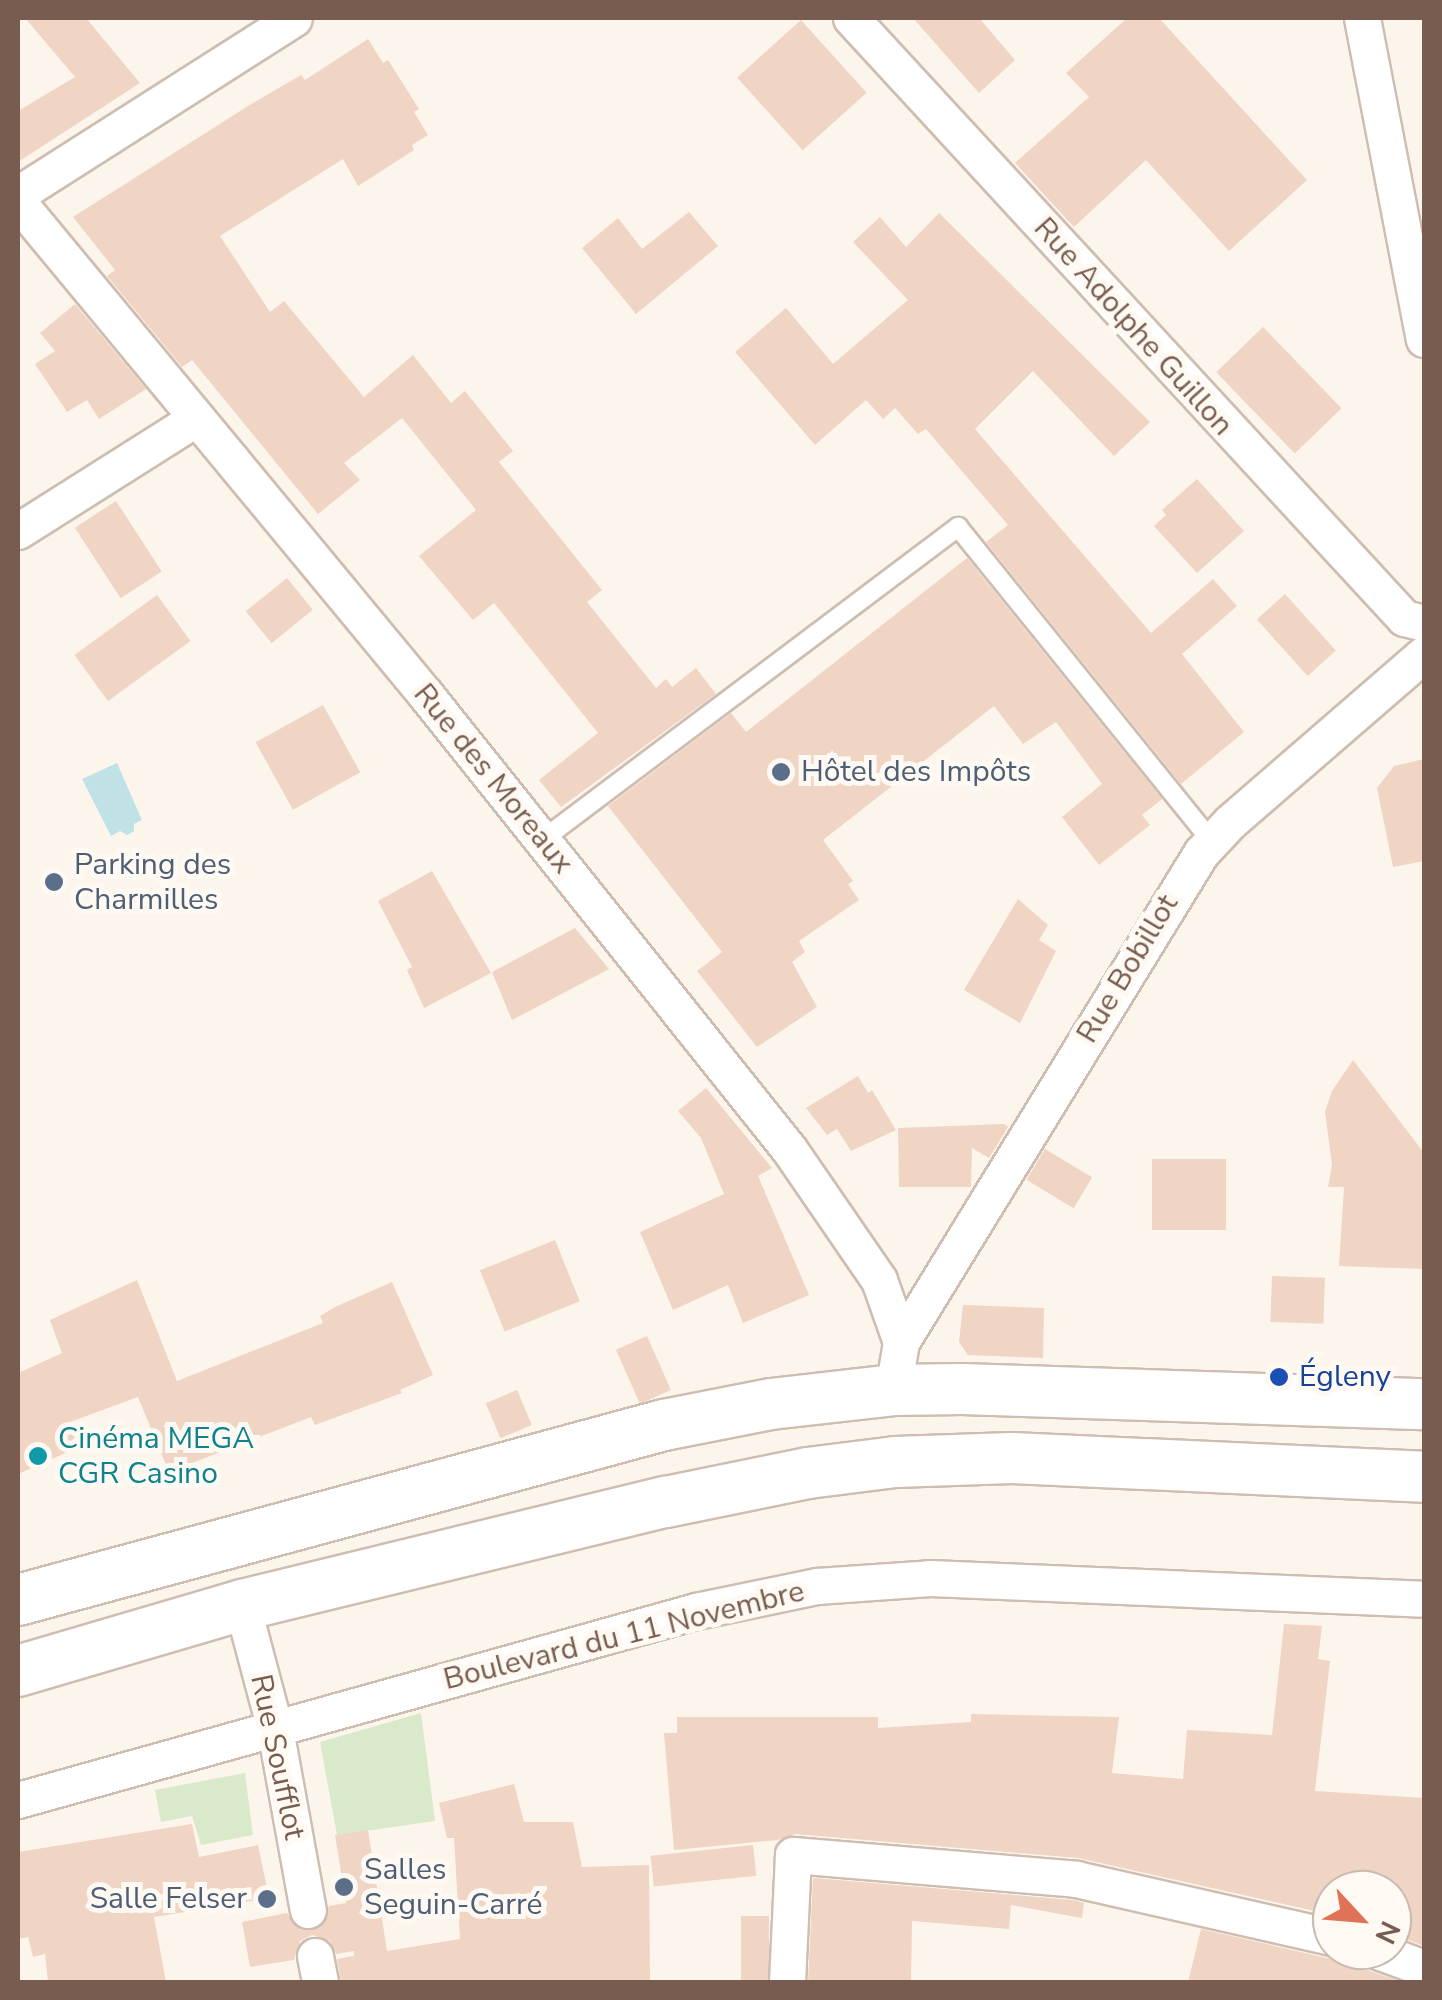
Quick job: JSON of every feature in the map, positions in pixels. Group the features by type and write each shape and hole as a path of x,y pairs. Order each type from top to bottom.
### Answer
{"main road":[{"path":"18,1600 664,1425 771,1404 892,1390 1041,1390 1424,1404"},
{"path":"18,1670 242,1606 666,1502 808,1473 895,1462 1012,1458 1424,1476"},
{"path":"226,1543 242,1606"}],"street":[{"path":"18,194 294,18"},
{"name":"Rue Adolphe Guillon","path":"851,18 1404,618 1424,623"},
{"path":"1362,18 1424,338"},
{"name":"Rue des Moreaux","path":"18,202 542,840 788,1149 879,1280 901,1342"},
{"path":"18,531 195,419"},
{"name":"Rue Bobillot","path":"901,1342 1178,887 1211,842 1424,654"},
{"path":"892,1390 901,1342"},
{"name":"Boulevard du 11 Novembre","path":"18,1800 696,1611 817,1586 930,1578 1424,1599"},
{"name":"Rue Soufflot","path":"242,1606 275,1728 308,1910"},
{"path":"786,1982 793,1855 1076,1879 1312,1932"}],"lane":[{"path":"542,840 958,528 1211,842"}],"green space":[{"path":"421,1713 435,1821 337,1835 320,1742"},
{"path":"245,1773 253,1835 201,1845 192,1816 161,1822 155,1790"}],"water":[{"path":"117,763 142,820 127,835 120,831 111,836 82,779"}],"building":[{"path":"25,18 86,18 140,83 18,162 18,111 75,77"},
{"path":"913,18 979,18 1015,60 979,93"},
{"path":"1127,18 1159,18 1307,180 1229,251 1146,160 1074,227 1015,163 1089,97 1066,73"},
{"path":"801,20 867,93 803,150 737,78"},
{"path":"368,39 383,63 388,60 419,109 414,112 428,135 412,145 414,150 358,186 343,159 220,236 270,312 284,301 364,397 413,355 451,403 465,391 513,451 499,462 602,590 587,602 656,688 666,679 672,687 696,668 716,694 561,807 539,780 598,733 494,603 473,620 419,556 476,510 402,418 344,463 360,480 318,514 192,360 182,367 107,276 115,270 73,217 248,106 301,75 305,80"},
{"path":"689,212 718,246 636,314 582,248 618,218 642,249"},
{"path":"939,213 1150,422 1114,456 1033,371 975,429 1151,633 1213,579 1237,606 1182,654 1244,732 1181,784 986,542 1008,525 926,429 918,434 895,408 883,419 866,400 815,445 735,352 786,308 833,364 908,300 853,242 880,217 906,247"},
{"path":"75,304 146,389 99,419 87,400 67,412 35,364 55,351 40,333"},
{"path":"1263,327 1341,408 1295,453 1216,372"},
{"path":"1197,479 1244,531 1197,573 1154,526 1166,515 1162,510"},
{"path":"116,501 162,571 121,598 75,528"},
{"name":"Hôtel des Impôts","path":"967,558 1162,799 1142,815 1150,825 1099,865 1062,817 1102,784 1056,722 1023,744 994,706 823,840 853,881 848,884 859,900 799,941 805,952 792,962 817,1007 757,1047 697,971 722,952 608,806 731,713 746,732"},
{"path":"287,578 313,610 272,643 246,611"},
{"path":"1285,594 1336,650 1308,676 1257,619"},
{"path":"157,595 191,641 108,701 74,655"},
{"path":"323,705 360,772 293,810 256,742"},
{"path":"1424,759 1424,861 1393,867 1377,788 1394,766"},
{"path":"432,871 491,973 424,1008 407,970 412,967 378,901"},
{"path":"1018,899 1048,925 1039,940 1056,951 1020,1023 964,990"},
{"path":"575,928 609,969 512,1020 492,972"},
{"path":"1353,1060 1424,1153 1424,1269 1339,1266 1344,1187 1328,1187 1332,1165 1325,1112 1332,1091"},
{"path":"858,1076 868,1093 872,1090 896,1130 851,1151 837,1129 827,1135 806,1108"},
{"path":"706,1088 772,1168 758,1176 809,1295 743,1323 728,1285 673,1310 640,1232 724,1194 701,1138 678,1111"},
{"path":"1004,1124 1008,1127 989,1158 972,1148 971,1187 899,1187 898,1128"},
{"path":"1045,1149 1092,1177 1074,1208 1026,1180"},
{"path":"1152,1159 1226,1159 1226,1230 1152,1230"},
{"path":"555,1240 580,1301 505,1332 480,1270"},
{"path":"1272,1276 1325,1278 1323,1324 1270,1322"},
{"path":"137,1280 177,1381 323,1323 320,1316 335,1307 392,1282 433,1375 400,1390 402,1393 315,1425 311,1417 169,1472 138,1397 70,1422 79,1447 18,1474 18,1373 62,1353 50,1320"},
{"path":"963,1305 1044,1308 1043,1358 968,1355 959,1342"},
{"path":"647,1336 671,1390 640,1404 616,1350"},
{"path":"517,1390 532,1425 501,1438 486,1403"},
{"path":"1284,1624 1322,1626 1318,1659 1330,1661 1315,1791 1424,1798 1424,1946 1412,1942 1412,1870 1312,1870 1312,1911 1078,1858 795,1834 778,1840 674,1850 664,1733 677,1733 677,1717 878,1717 878,1728 971,1722 971,1714 1119,1717 1112,1773 1183,1779 1187,1730 1272,1735"},
{"path":"514,1784 524,1822 573,1822 582,1867 649,1865 650,1982 341,1982 337,1959 354,1956 354,1951 336,1954 330,1941 312,1935 300,1941 294,1960 250,1967 242,1922 287,1913 300,1930 321,1927 329,1906 346,1903 335,1835 368,1830 387,1951 460,1939 454,1838 447,1838 439,1803"},
{"path":"192,1824 199,1857 258,1845 269,1898 154,1917 166,1982 48,1982 45,1954 33,1957 28,1937 18,1939 18,1852"},
{"path":"753,1845 756,1876 654,1887 651,1856"},
{"path":"813,1878 1084,1903 1082,1918 1011,1905 1009,1929 912,1921 911,1982 808,1982"},
{"path":"741,1916 769,1916 769,1982 741,1982"},
{"path":"1201,1929 1312,1955 1312,1970 1367,1970 1402,1982 1188,1982"}],"place":[{"name":"Hôtel des Impôts","path":"781,772"},
{"name":"Parking des Charmilles","path":"54,882"},
{"name":"Égleny","path":"1279,1377"},
{"name":"Cinéma MEGA CGR Casino","path":"38,1456"},
{"name":"Salles Seguin-Carré","path":"344,1887"},
{"name":"Salle Felser","path":"267,1899"}]}
